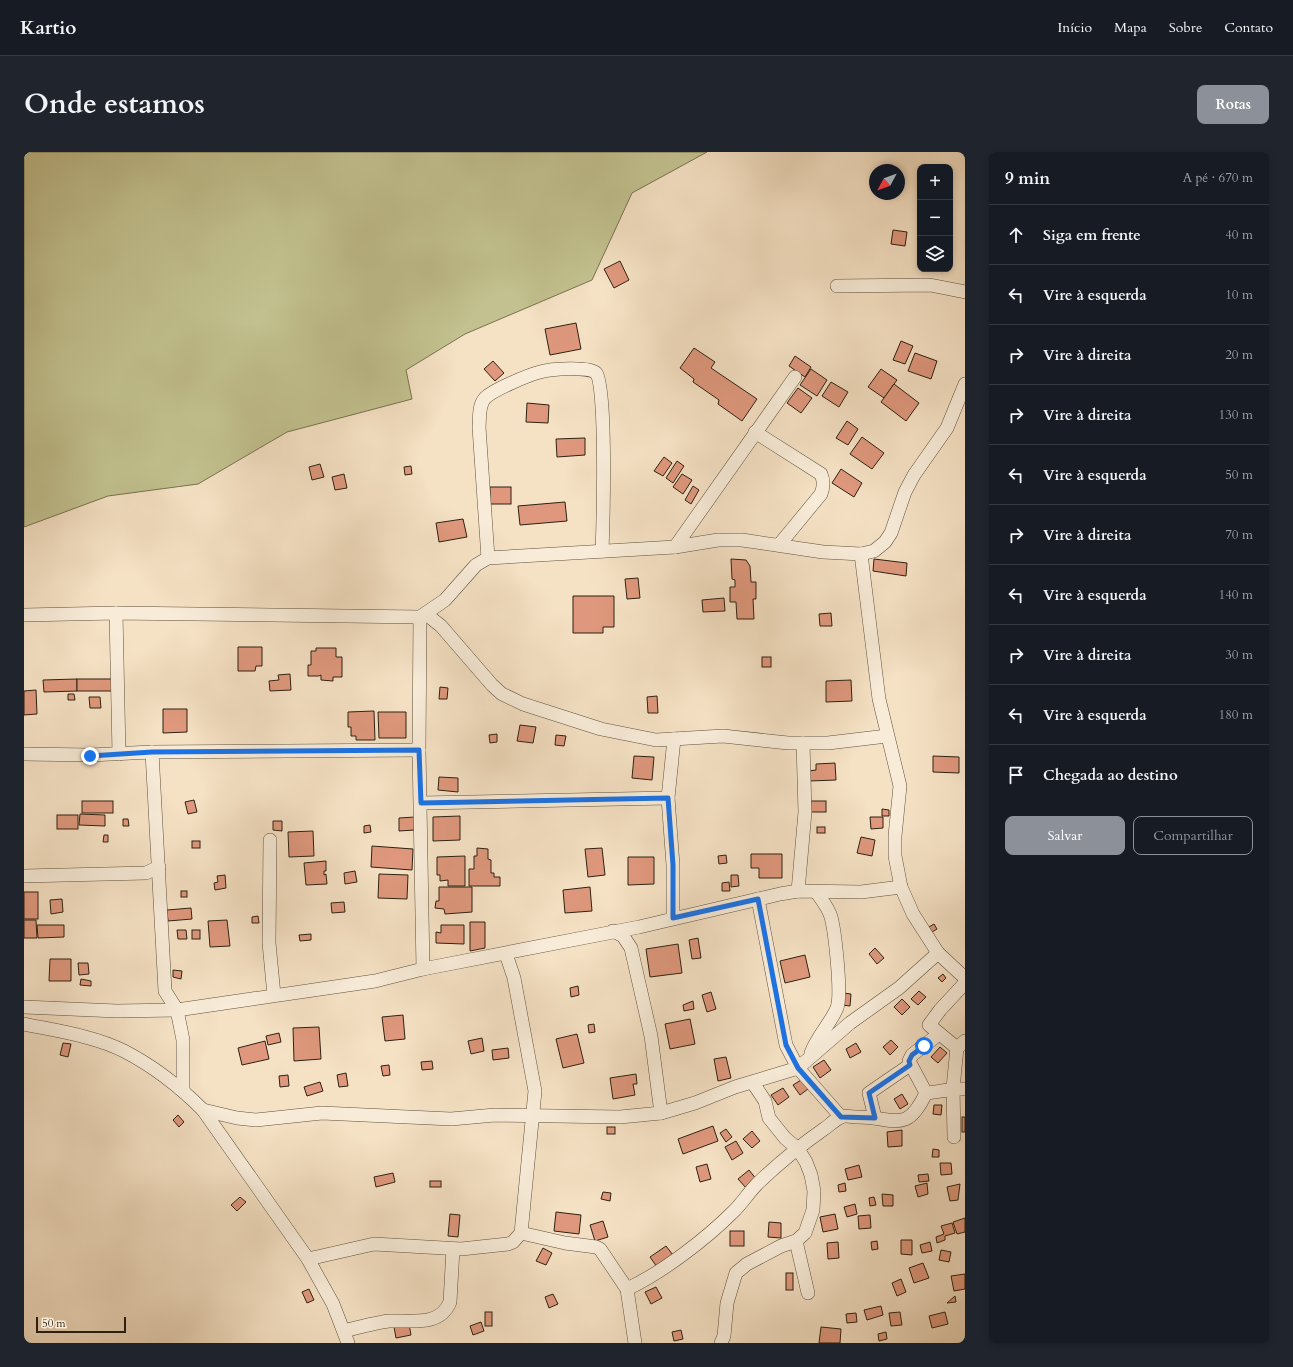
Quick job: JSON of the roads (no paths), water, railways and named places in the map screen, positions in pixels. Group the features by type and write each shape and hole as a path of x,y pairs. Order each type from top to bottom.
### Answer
{"street":[{"path":"837,286 930,285 965,292"},
{"path":"488,558 479,427 480,406 485,398 513,383 540,372 571,369 590,369 597,374 599,380 602,401 604,494 602,551"},
{"path":"675,547 795,377"},
{"path":"423,616 445,600 476,565 488,558 675,547 718,540 742,540 823,552 861,554 874,551 885,542 914,475 947,428 965,384"},
{"path":"755,432 821,474 824,480 824,487 821,494 779,545"},
{"path":"861,554 879,699 900,786 895,836 896,856 901,887 913,914 938,953 965,978"},
{"path":"24,615 116,613 423,616 441,626 492,685 502,694 523,704 601,729 656,740 723,736 753,740 828,744 887,736"},
{"path":"116,613 119,754"},
{"path":"423,616 419,750 423,969"},
{"path":"673,918 673,865 668,798 674,739"},
{"path":"798,891 805,812 803,743"},
{"path":"24,754 90,756 152,752 419,750"},
{"path":"152,752 165,991 177,1010 183,1040 183,1090"},
{"path":"421,803 668,798"},
{"path":"270,840 269,943 274,995"},
{"path":"24,876 146,873 159,867"},
{"path":"24,1007 117,1011 177,1010 376,981 423,969 639,927 673,918 798,891 817,893 861,892 901,887"},
{"path":"810,1058 812,1051 838,1006 837,960 831,916 817,893"},
{"path":"758,899 786,1045 798,1068 841,1117"},
{"path":"613,931 623,936 633,954 651,1036 661,1113"},
{"path":"203,1110 237,1118 256,1120 322,1113 451,1119 495,1115 620,1117 661,1113 695,1104 735,1087 753,1083 798,1068 850,1023 899,988 938,953"},
{"path":"308,1259 374,1244 453,1248 508,1244 513,1242 521,1232 535,1090 514,978 506,954"},
{"path":"954,1137 959,1088 961,1045 939,1034 931,1027 930,1023 965,983"},
{"path":"24,1024 91,1039 124,1051 183,1090 203,1110 238,1162 308,1259 333,1304 346,1337 368,1324 389,1321 434,1319 442,1314 448,1309 450,1302 453,1248"},
{"path":"926,1093 909,1061 912,1055 939,1034"},
{"path":"875,1118 869,1093 910,1065"},
{"path":"721,1343 724,1336 727,1303 736,1273 747,1264 781,1246 796,1241 805,1233 810,1220 814,1191 811,1175 798,1150 775,1127 769,1118 765,1101 753,1083"},
{"path":"926,1093 959,1088"},
{"path":"627,1289 668,1264 719,1225 736,1210 758,1184 798,1150 841,1117 895,1120 908,1119 917,1111 926,1093"},
{"path":"521,1232 565,1244 596,1247 627,1289 635,1343"},
{"path":"796,1241 808,1293"}]}
